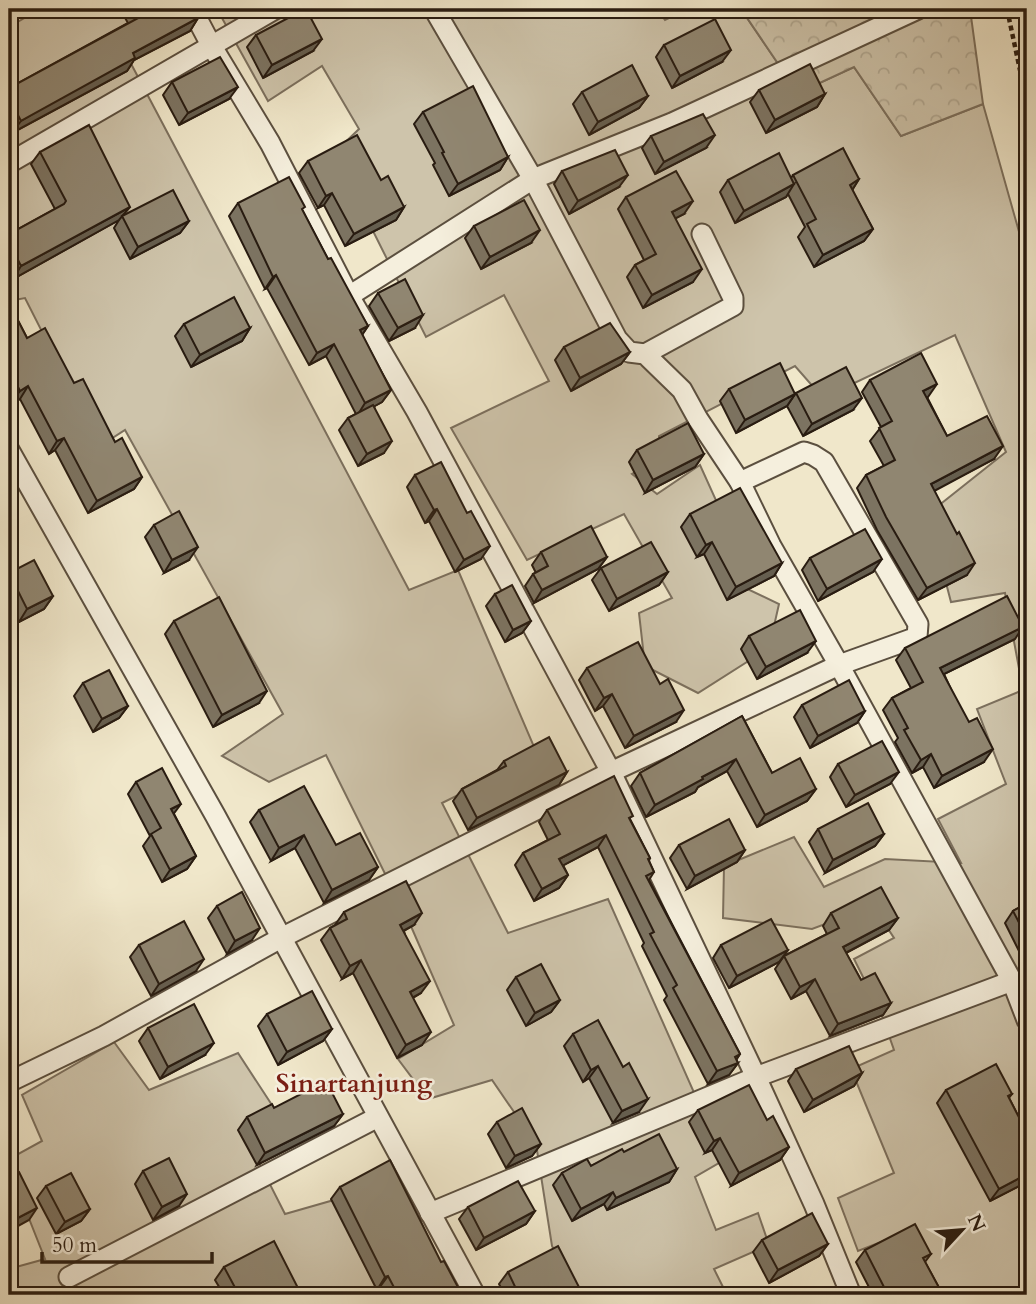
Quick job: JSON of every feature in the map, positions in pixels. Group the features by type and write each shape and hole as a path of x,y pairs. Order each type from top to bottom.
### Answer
{"street":[{"path":"192,9 270,143 349,296 416,412 611,772 756,1077 814,1204 851,1295"},
{"path":"9,163 275,9"},
{"path":"434,9 533,179 617,340 629,352 645,354 733,306 733,298 702,234"},
{"path":"349,296 533,179 672,122 918,9"},
{"path":"645,354 682,390 740,482 771,546 1012,981 1027,1020"},
{"path":"9,450 215,815 475,1295"},
{"path":"9,1082 104,1036 281,938 611,772 839,665 917,638 918,624 824,462 804,452 740,482"},
{"path":"430,1213 756,1077 1012,981"},
{"path":"69,1277 377,1117"}],"path":[{"path":"1007,9 1027,103"}],"green space":[{"path":"40,9 136,9 128,58 409,590 458,570 538,756 442,803 508,933 608,899 724,1160 695,1177 716,1230 758,1213 769,1245 714,1269 727,1295 578,1295 552,1246 536,1144 492,1080 428,1099 398,1059 454,1025 410,924 326,755 269,782 222,756 283,714 125,430 100,446 25,298 9,301 9,27"},
{"path":"217,9 657,9 665,20 687,9 741,9 798,93 854,67 901,136 983,104 1027,260 1027,1295 933,1295 904,1233 858,1251 838,1198 894,1173 851,1069 894,1050 881,1013 854,959 894,938 873,906 812,929 723,918 724,866 794,837 824,887 885,859 961,863 938,819 1006,784 977,709 1023,690 1005,593 951,602 928,514 1006,452 955,335 823,398 795,366 659,436 660,459 632,474 657,494 700,465 724,518 739,585 779,604 769,648 698,693 645,666 639,613 672,598 624,514 527,560 451,428 549,381 504,295 426,337 334,153 359,129 322,66 268,101"},
{"path":"741,9 970,9 983,104 901,136 854,67 798,93"},
{"path":"114,1042 149,1090 238,1053 283,1122 248,1141 285,1214 334,1200 388,1295 18,1295 16,1267 45,1259 9,1168 9,1159 42,1141 22,1095"}],"building":[{"path":"136,9 193,9 198,18 133,53 135,58 21,121 9,98 9,88 140,17"},
{"path":"306,9 322,39 272,65 256,35"},
{"path":"715,19 731,50 680,76 664,45"},
{"path":"220,57 238,87 188,113 172,82"},
{"path":"810,64 825,94 775,120 759,90"},
{"path":"632,65 648,96 598,122 582,92"},
{"path":"473,86 508,157 458,184 423,112"},
{"path":"703,114 715,135 664,162 651,136"},
{"path":"89,125 130,207 21,266 9,242 9,234 66,201 40,152"},
{"path":"357,135 381,180 388,176 404,207 354,234 332,193 326,196 308,161"},
{"path":"843,148 859,179 850,185 873,229 823,255 807,224 816,219 793,175"},
{"path":"615,150 628,175 578,201 562,171"},
{"path":"779,153 794,184 744,211 728,180"},
{"path":"676,171 693,201 672,212 702,269 652,295 635,265 656,254 626,197"},
{"path":"289,177 328,259 331,258 368,326 360,330 391,390 365,403 334,344 317,353 276,275 273,277 238,203"},
{"path":"173,190 189,221 138,247 122,216"},
{"path":"524,200 540,230 490,257 474,226"},
{"path":"405,279 423,315 398,328 378,293"},
{"path":"234,297 250,328 200,355 184,324"},
{"path":"9,303 27,338 45,328 74,383 83,379 115,442 122,438 142,477 97,501 64,438 57,441 28,386 20,391 9,369"},
{"path":"610,323 630,352 580,378 564,347"},
{"path":"921,353 937,384 923,391 947,436 987,416 1003,446 931,484 975,563 927,588 886,517 866,475 895,460 879,428 892,421 870,380"},
{"path":"780,363 795,394 745,420 729,389"},
{"path":"846,367 862,398 812,424 796,393"},
{"path":"373,405 392,441 367,454 348,418"},
{"path":"688,423 704,454 653,480 637,450"},
{"path":"441,462 467,513 471,511 490,546 464,560 415,475"},
{"path":"740,488 782,563 736,587 712,542 706,545 690,514"},
{"path":"9,510 15,522 9,525"},
{"path":"179,511 198,547 172,560 154,525"},
{"path":"591,526 607,557 542,590 533,574 548,566 541,552"},
{"path":"865,529 882,559 827,589 810,558"},
{"path":"651,542 668,572 617,599 601,568"},
{"path":"34,560 53,596 27,609 9,573"},
{"path":"512,585 531,621 513,630 495,594"},
{"path":"1007,596 1023,627 940,668 969,722 977,718 993,749 942,776 931,754 921,760 904,730 908,728 892,698 923,682 905,648"},
{"path":"219,597 267,691 222,715 174,621"},
{"path":"800,610 816,641 766,667 749,636"},
{"path":"638,642 660,684 668,679 684,710 634,736 612,694 604,698 587,668"},
{"path":"109,670 128,706 102,719 83,683"},
{"path":"849,680 865,711 818,736 802,705"},
{"path":"742,716 772,773 800,758 816,789 765,815 736,759 655,805 640,773"},
{"path":"549,737 567,772 477,818 462,789 506,766 504,761"},
{"path":"882,741 899,772 855,795 838,764"},
{"path":"162,768 181,804 171,809 196,856 170,870 151,834 161,828 136,782"},
{"path":"614,776 633,816 629,818 650,858 648,859 654,872 646,876 740,1054 735,1057 738,1063 717,1071 673,988 677,985 650,934 654,932 606,835 559,859 568,875 542,889 523,853 560,834 547,810"},
{"path":"304,786 336,845 360,833 378,867 332,890 304,835 279,848 259,810"},
{"path":"868,803 884,834 833,860 818,829"},
{"path":"729,819 745,850 695,876 679,845"},
{"path":"406,881 422,913 400,925 430,981 410,992 431,1032 406,1045 361,960 350,966 330,928 347,919 344,912"},
{"path":"881,887 898,918 843,947 861,980 875,973 891,1003 838,1024 815,979 800,987 784,956 839,928 831,913"},
{"path":"242,892 260,928 235,941 217,906"},
{"path":"1027,903 1027,938 1013,911"},
{"path":"771,919 788,950 737,976 721,945"},
{"path":"184,921 204,959 159,984 139,945"},
{"path":"541,964 560,1000 535,1013 516,977"},
{"path":"312,991 332,1029 287,1052 267,1014"},
{"path":"194,1004 214,1043 168,1067 148,1028"},
{"path":"598,1020 623,1067 629,1063 648,1099 622,1111 598,1066 591,1070 573,1034"},
{"path":"849,1046 862,1073 813,1100 796,1069"},
{"path":"996,1064 1012,1094 1008,1096 1027,1133 1027,1174 999,1189 946,1090"},
{"path":"326,1081 343,1114 265,1153 247,1117 272,1104 274,1108"},
{"path":"749,1085 767,1120 773,1116 789,1147 739,1173 720,1138 714,1141 698,1110"},
{"path":"522,1108 541,1144 515,1156 497,1122"},
{"path":"659,1134 677,1169 616,1198 613,1192 581,1209 562,1173 587,1159 591,1166 622,1149 624,1152"},
{"path":"169,1158 187,1194 162,1207 143,1171"},
{"path":"390,1160 441,1262 444,1261 460,1291 453,1295 398,1295 388,1276 385,1277 340,1187"},
{"path":"19,1172 37,1208 12,1221 9,1215 9,1177"},
{"path":"71,1173 90,1209 65,1222 46,1186"},
{"path":"518,1181 535,1211 484,1238 468,1207"},
{"path":"812,1213 828,1244 778,1270 762,1240"},
{"path":"915,1224 931,1254 923,1258 943,1295 878,1295 876,1291 884,1287 865,1250"},
{"path":"274,1241 301,1294 307,1290 310,1295 239,1295 224,1267"},
{"path":"558,1246 583,1295 519,1295 508,1272"}],"district":[{"name":"Sinartanjung","path":"354,1083"}]}
